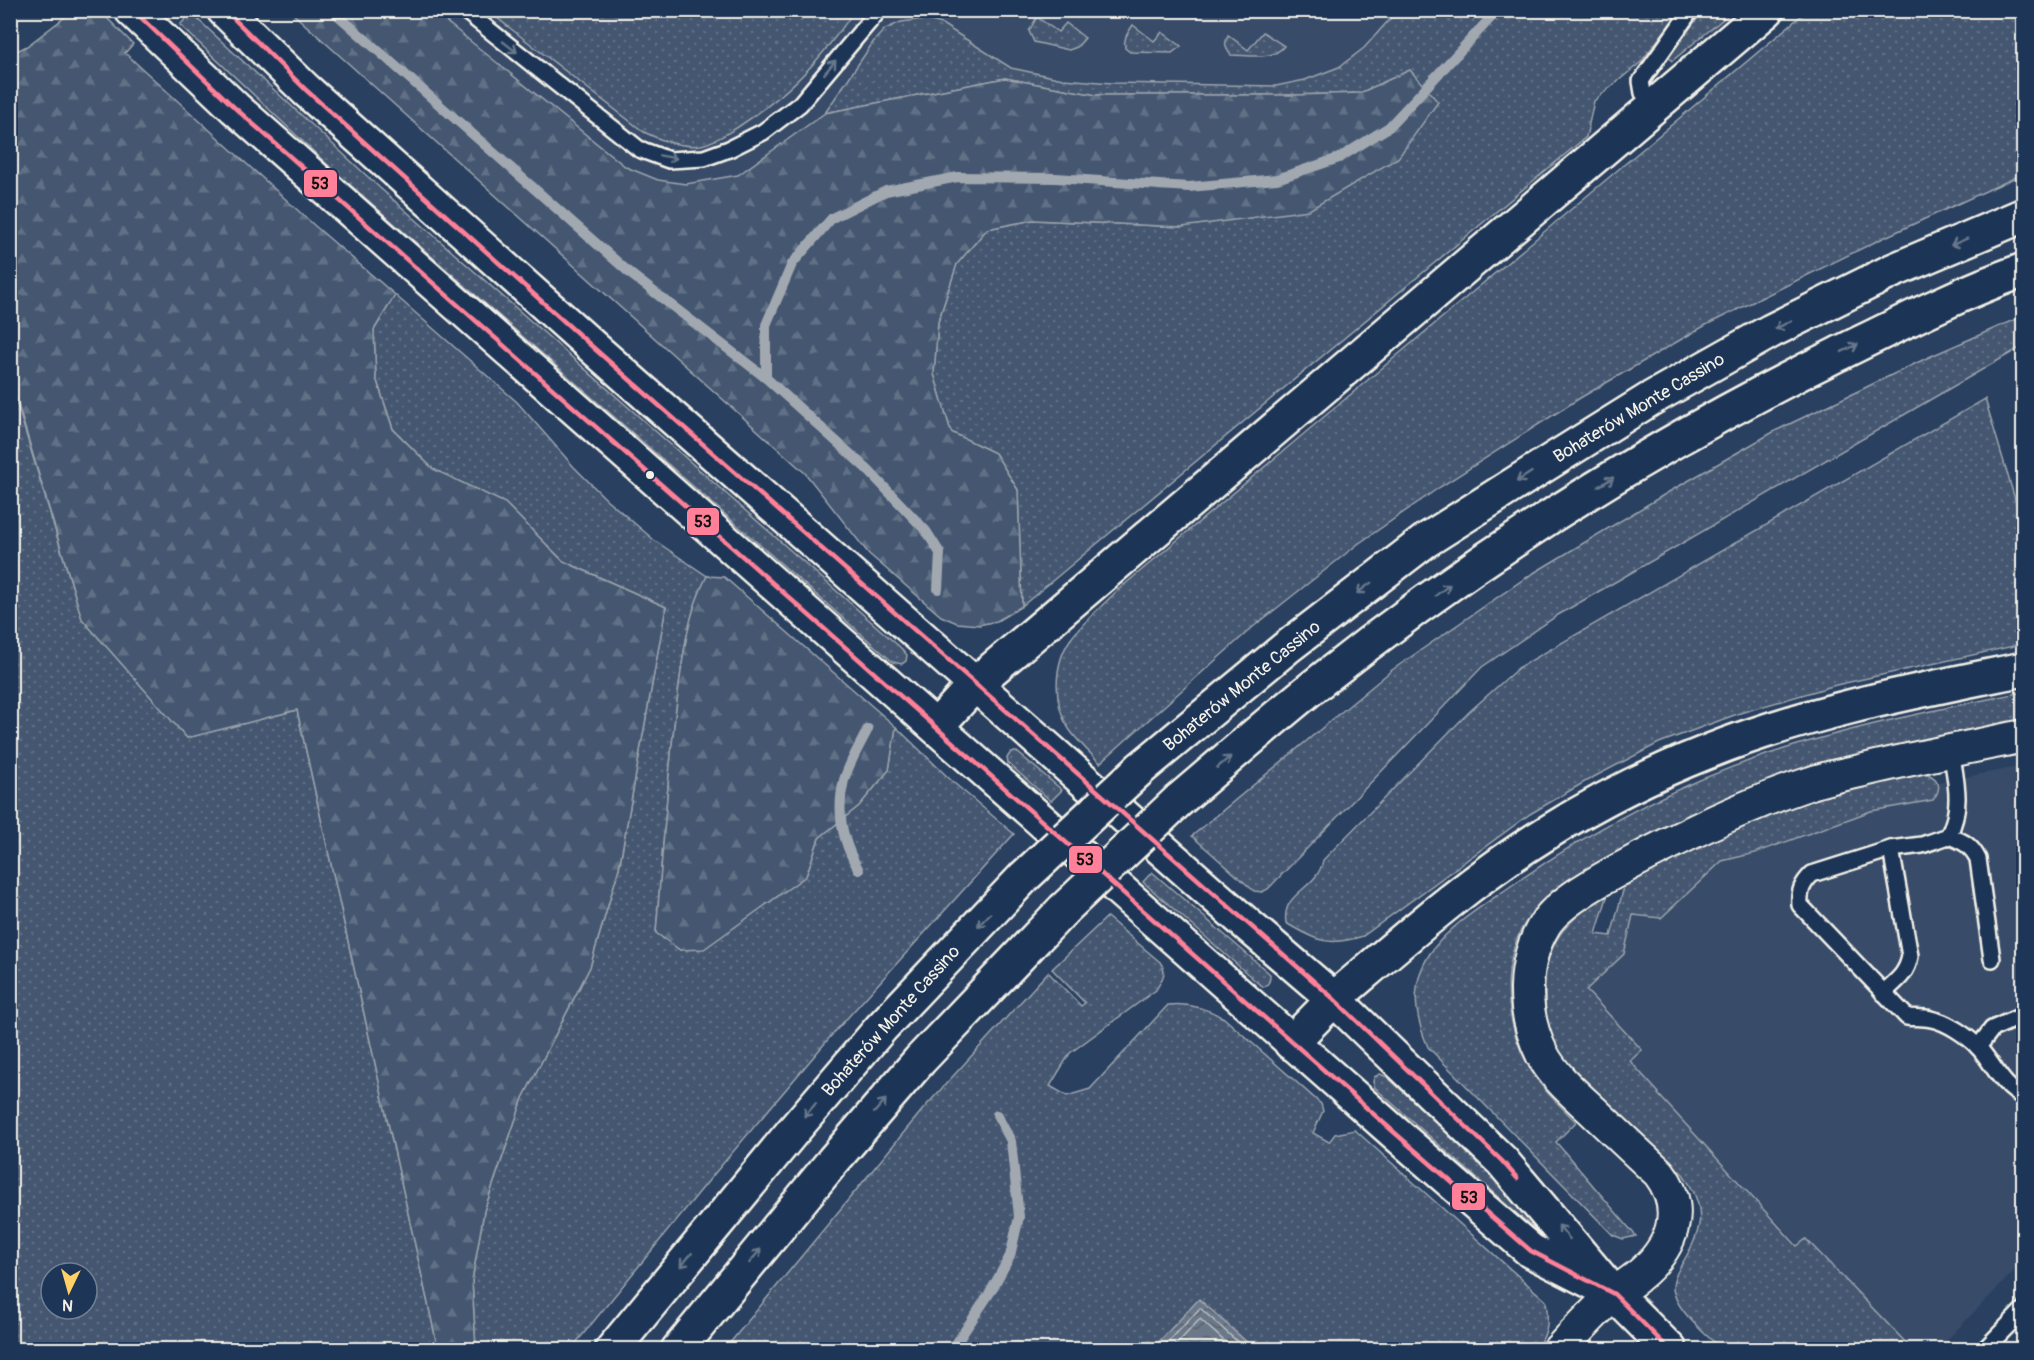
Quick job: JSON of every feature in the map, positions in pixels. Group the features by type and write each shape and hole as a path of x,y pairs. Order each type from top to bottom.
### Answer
{"main road":[{"path":"132,10 235,108 1291,1043 1531,1251 1614,1294"},
{"path":"224,10 306,90 604,358 1334,999 1502,1161 1614,1294 1670,1350"},
{"path":"936,727 975,684 1767,10"},
{"name":"Bohaterów Monte Cassino","path":"612,1350 881,1028 1024,877 1140,769 1286,648 1425,541 1652,398 1771,331 1892,271 2020,215"},
{"path":"678,1350 833,1161 920,1060 1063,910 1179,800 1314,686 1453,582 1563,508 1674,441 1777,384 1887,330 2018,272"},
{"path":"1291,1043 1334,999 1428,919 1489,872 1545,834 1596,804 1708,751 1770,730 1837,710 2024,669"}],"street":[{"path":"1559,1350 1614,1294 1647,1268 1671,1234 1675,1210 1669,1189 1659,1173 1561,1080 1543,1054 1529,1012 1527,981 1530,961 1546,922 1562,906 1611,874 1676,839 1749,806 1814,782 2024,736"}],"lane":[{"path":"464,10 639,149 669,160 704,158 729,149 763,132 800,104 879,10"},
{"path":"1643,93 1641,81 1691,10"},
{"path":"1948,836 1955,823 1958,808 1951,751"},
{"path":"1992,958 1978,859 1973,849 1964,842 1948,836 1922,845 1891,849 1812,874 1804,882 1799,894 1800,905 1907,1017 1929,1018 1943,1023 1978,1047 2004,1082 2016,1094 2024,1097"},
{"path":"1883,993 1903,975 1908,968 1910,956 1891,849"},
{"path":"1978,1047 1992,1029 2024,1015"},
{"path":"1984,1350 2024,1310"}],"shaded area":[{"path":"433,11 1465,11 1410,70 738,175 680,210"},
{"path":"2023,766 2023,1262 1938,1349 1895,1349 1658,1094 1659,1092 1630,1061 1641,1049 1586,990 1624,954 1633,915 1719,850 1837,802"}],"green space":[{"path":"1808,10 2023,11 2023,174 1883,238 1706,325 1580,398 1440,487 1358,544 1253,627 1100,763 1069,729 1060,708 1058,696 1058,673 1064,650 1087,620 1118,590"},
{"path":"73,11 100,11 133,44 125,53 315,226 395,295 374,330 376,378 393,429 433,469 505,503 563,561 666,607 619,868 590,967 523,1098 484,1211 472,1281 476,1349 438,1349 297,710 187,738 82,619 11,381 11,54 27,46"},
{"path":"290,11 433,11 626,167 658,180 686,184 738,175 825,113 1005,78 1096,95 1294,95 1360,93 1410,70 1438,102 1398,158 1309,210 1182,227 1033,220 987,229 957,264 938,322 934,374 951,432 995,453 1018,490 1022,606 997,621 979,625 957,623 941,616 869,554 805,473"},
{"path":"488,11 853,11 822,54 777,98 752,118 720,138 706,144 686,146 644,132"},
{"path":"1397,11 1680,11 1641,62 1594,101 1586,137 1022,606 1018,490 995,453 951,432 934,374 938,322 957,264 987,229 1033,220 1182,227 1410,70 1360,93 1294,95 1096,95 1005,78 825,113 874,41 885,29 901,22 924,19 942,24 1011,68 1063,79 1112,83 1276,86 1305,80 1339,67 1364,48"},
{"path":"1703,11 1733,11 1672,61 1668,57"},
{"path":"191,13 380,188 901,648 907,655 906,661 902,664 893,662 331,168 180,25"},
{"path":"1037,17 1058,32 1066,23 1085,38 1077,47 1069,50 1034,42 1029,31"},
{"path":"1133,25 1154,41 1162,32 1181,46 1172,53 1130,52 1125,48 1125,41"},
{"path":"1263,32 1284,46 1273,54 1260,56 1231,55 1227,50 1228,35 1248,50"},
{"path":"395,295 517,402 574,467 606,499 654,540 707,576 694,607 680,675 656,933 680,950 806,876 819,838 859,806 889,770 896,727 954,783 1014,834 831,1036 571,1349 476,1349 472,1281 484,1211 523,1098 590,967 619,868 666,607 563,561 505,503 433,469 393,429 376,378 374,330"},
{"path":"2023,316 2023,346 1558,615 1482,667 1268,889 1262,892 1254,891 1192,836 1392,670 1527,577 1775,431 1929,357"},
{"path":"10,381 82,619 187,738 297,710 438,1349 11,1349"},
{"path":"1985,399 2023,526 2023,644 1836,685 1740,713 1659,743 1588,780 1530,814 1363,936 1341,941 1323,940 1286,923 1289,904 1314,878 1323,860 1469,712 1518,668"},
{"path":"707,576 724,577 896,727 889,770 859,806 819,838 806,876 704,949 680,950 656,933 680,675 694,607"},
{"path":"2023,692 2023,720 1864,753 1760,785 1693,813 1587,870 1556,892 1528,919 1514,947 1510,967 1508,988 1514,1030 1530,1069 1546,1091 1576,1122 1556,1142 1636,1236 1623,1239 1613,1235 1428,1047 1418,1017 1417,991 1422,969 1433,949 1469,915 1575,844 1671,793 1772,753 1865,726"},
{"path":"1011,752 1017,752 1062,790 1051,801 1008,763 1007,758"},
{"path":"1926,773 1937,781 1939,787 1933,800 1871,811 1755,853 1722,861 1661,918 1633,915 1624,954 1586,990 1642,1050 1630,1061 1658,1094 1797,1246 1806,1239 1912,1349 1721,1349 1687,1316 1673,1290 1676,1276 1693,1242 1700,1221 1697,1199 1683,1174 1591,1090 1563,1057 1548,1027 1545,987 1550,955 1555,943 1572,921 1608,894 1596,934 1611,936 1625,883 1694,845 1820,795"},
{"path":"1152,872 1270,974 1270,980 1264,987 1143,882"},
{"path":"1107,917 1160,962 1164,969 1163,976 1156,990 1070,1053 1050,1086 1067,1096 1090,1089 1168,1005 1197,1007 1224,1018 1321,1104 1323,1111 1313,1133 1329,1142 1335,1134 1355,1130 1546,1301 1547,1327 1536,1350 724,1350 924,1108 1048,972 1081,1006 1085,1003 1052,969"},
{"path":"1380,1074 1387,1077 1472,1154 1569,1255 1567,1258 1375,1088 1374,1077"}],"water":[{"path":"1199,1299 1250,1345 1246,1349 1152,1349"}],"waterway":[{"path":"332,10 632,275 766,378 868,470 926,531 940,553 938,589"},
{"path":"766,378 766,325 792,264 832,218 886,191 958,177 1056,178 1189,187 1277,179 1339,158 1389,127 1498,10"},
{"path":"859,870 848,849 842,826 841,804 846,774 868,729"},
{"path":"952,1350 991,1291 1010,1256 1019,1217 1011,1141 997,1115"}],"transit line":[{"name":"53","path":"133,10 235,108 1395,1133 1531,1251 1614,1294 1670,1350"},
{"name":"53","path":"225,10 306,90 596,350 1334,999 1517,1178"}]}
